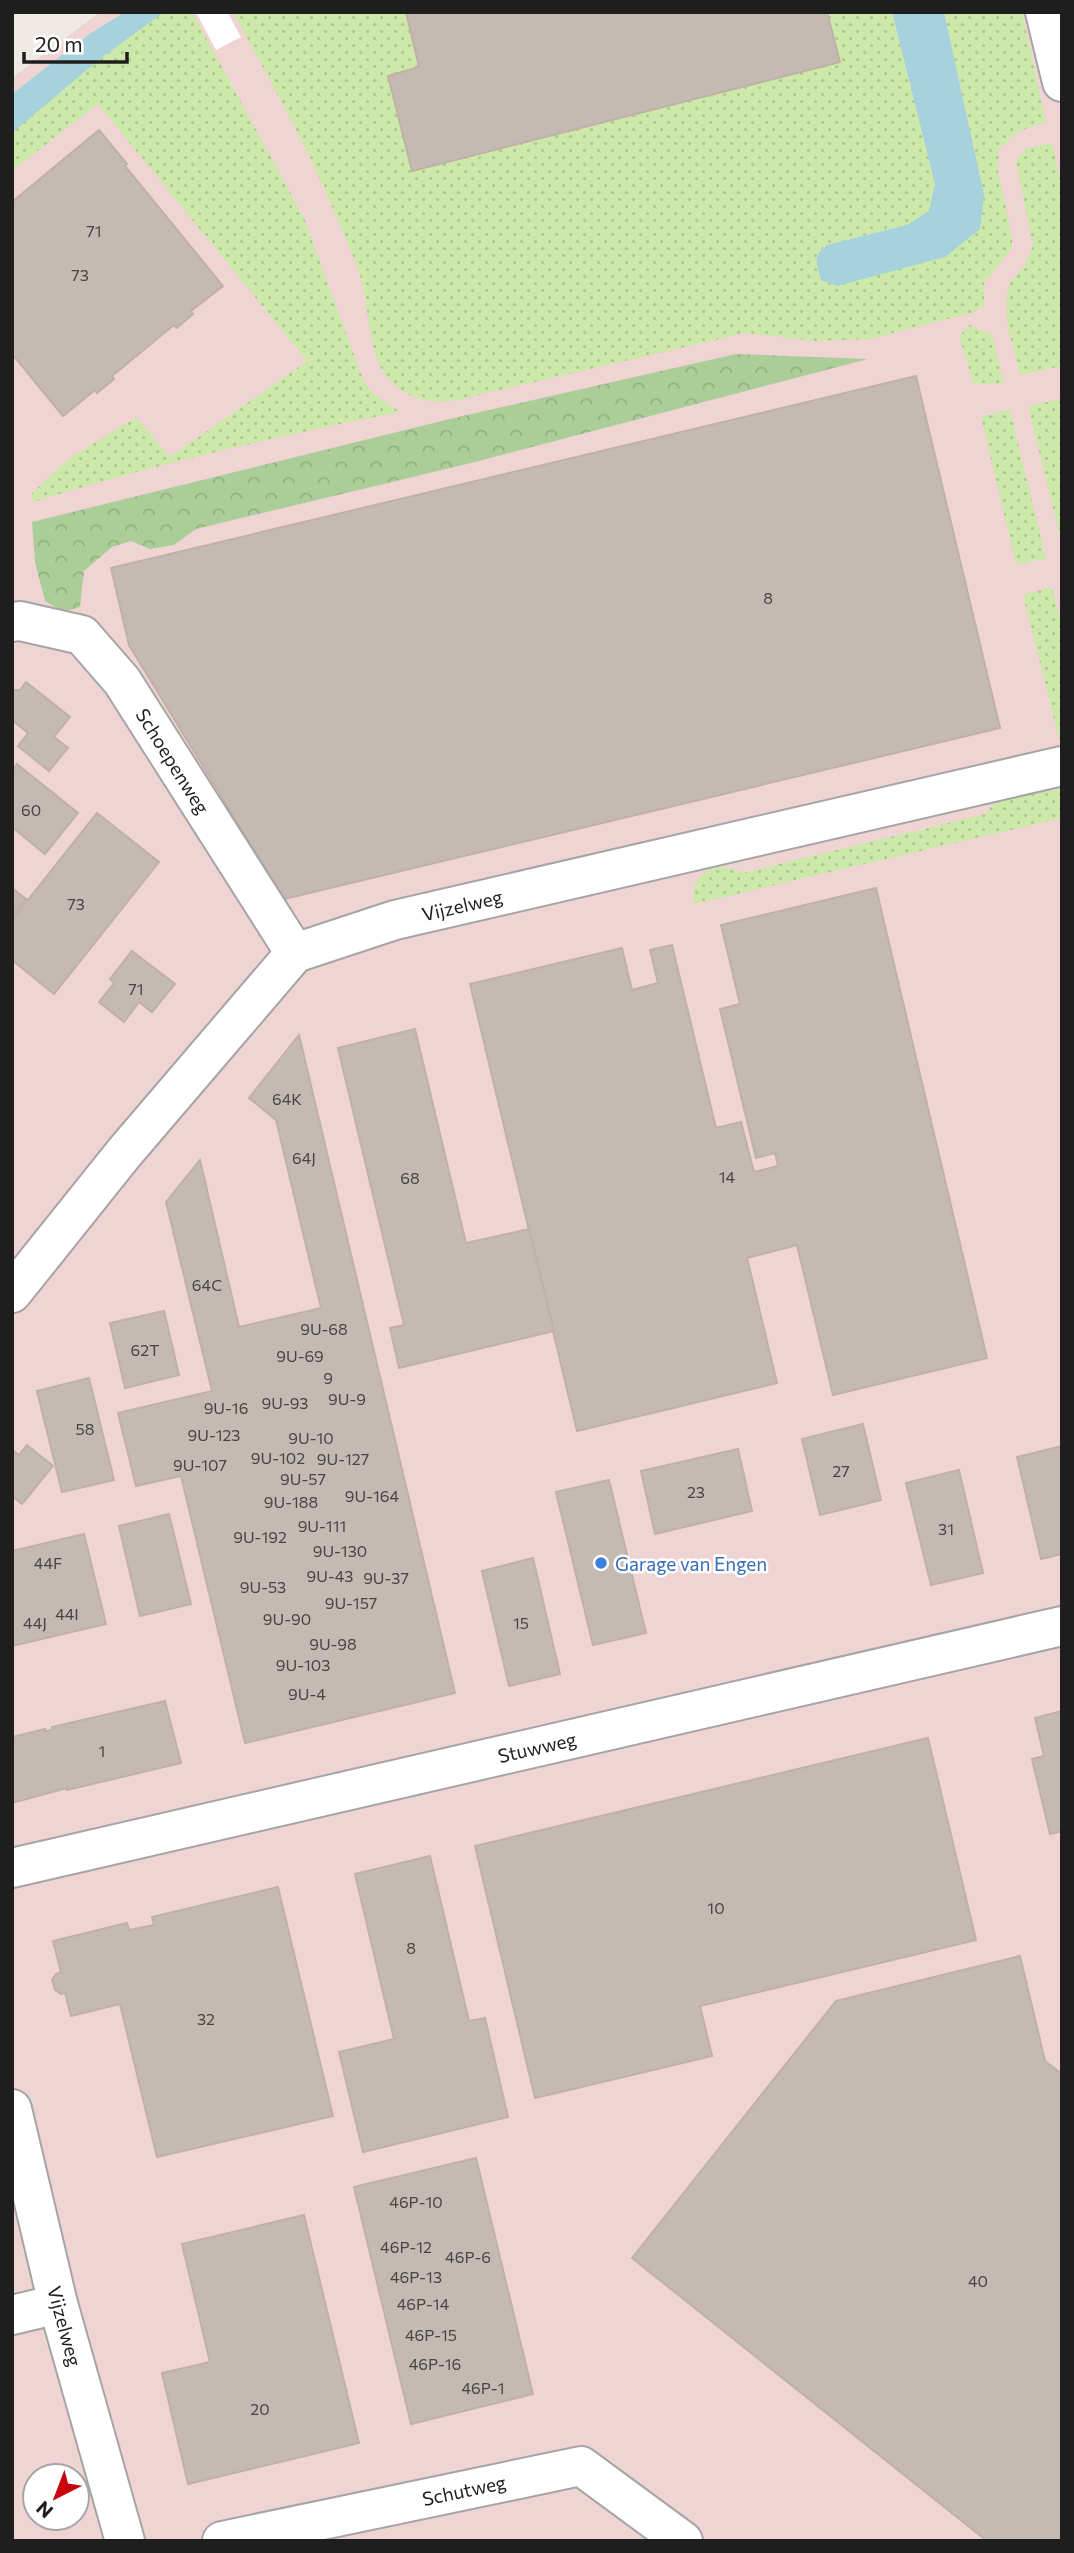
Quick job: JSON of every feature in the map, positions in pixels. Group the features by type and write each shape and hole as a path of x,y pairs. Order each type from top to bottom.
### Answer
{"street":[{"path":"1045,12 1062,82"},
{"name":"Schoepenweg","path":"12,622 20,621 82,635 114,672 295,953"},
{"name":"Vijzelweg","path":"295,953 395,920 1062,766"},
{"path":"12,1293 124,1153 295,953"},
{"name":"Stuwweg","path":"12,1868 1062,1626"},
{"name":"Vijzelweg","path":"12,2109 58,2304 125,2541"},
{"path":"12,2315 58,2304"},
{"name":"Schutweg","path":"222,2541 581,2466 683,2541"}],"shaded area":[{"path":"100,12 1062,12 1062,2541 12,2541 12,78"}],"green space":[{"path":"192,12 304,218 364,382 374,394 400,412 215,452 33,502 32,493 70,458 136,417 170,457 307,361 98,104 12,171 12,130 161,13"},
{"path":"233,12 892,12 935,184 929,211 907,225 827,245 820,250 821,280 984,195 944,12 1022,12 1046,122 1017,132 999,149 998,170 1012,235 1012,248 984,283 984,305 975,312 870,339 815,341 745,333 457,400 427,401 401,390 380,367 373,345 362,283 353,255 304,145"},
{"path":"1052,143 1062,186 1062,366 1020,375 1007,323 1006,296 1011,281 1023,268 1033,246 1016,160 1025,149"},
{"path":"970,325 992,335 1004,383 974,385 959,336"},
{"path":"736,354 868,359 471,463 196,529 174,545 150,549 131,541 112,547 84,571 80,607 63,612 45,601 35,562 32,522 454,418"},
{"path":"1062,399 1062,545 1028,406"},
{"path":"1010,409 1046,559 1016,564 981,417"},
{"path":"1052,587 1062,625 1062,751 1023,595"},
{"path":"1062,788 1062,818 694,904 695,884 706,871 714,868 724,867 743,873 985,814 996,802"}],"water":[{"path":"125,12 164,12 101,58 12,133 12,94 88,35"},
{"path":"892,12 944,12 984,195 980,229 945,257 837,286 821,280 817,257 822,249 827,245 907,225 929,211 935,184"}],"pier":[{"path":"196,12 227,12 241,37 216,50"}],"building":[{"path":"406,12 827,12 840,62 412,171 388,76 419,67"},
{"path":"99,130 223,286 191,311 193,314 177,328 174,325 112,376 114,379 97,393 95,390 63,416 12,354 12,202"},
{"path":"916,376 1000,728 284,899 129,645 111,568"},
{"path":"26,682 70,717 54,737 68,748 49,771 18,746 28,733 12,720 12,690 20,690"},
{"path":"17,764 78,813 45,854 12,827 12,770"},
{"path":"97,813 159,862 54,994 12,960 12,920"},
{"path":"12,888 26,899 12,917"},
{"path":"876,888 987,1358 833,1395 797,1245 747,1258 777,1383 577,1431 470,984 622,948 632,990 658,983 650,950 672,945 716,1128 741,1122 754,1172 778,1166 775,1153 756,1158 720,1009 740,1004 721,925"},
{"path":"132,951 175,984 152,1012 139,1002 124,1022 99,1002 114,983 110,979"},
{"path":"415,1029 466,1243 529,1229 554,1331 399,1368 390,1328 404,1325 338,1048"},
{"path":"299,1035 455,1693 245,1743 181,1476 136,1486 118,1413 212,1391 166,1202 200,1160 239,1327 321,1308 276,1120 249,1098"},
{"path":"164,1311 179,1375 125,1388 110,1323"},
{"path":"89,1378 114,1480 62,1492 37,1391"},
{"path":"863,1424 881,1500 820,1515 802,1439"},
{"path":"27,1445 53,1466 22,1504 12,1496 12,1450 19,1455"},
{"path":"1062,1446 1062,1554 1041,1559 1017,1457"},
{"path":"738,1449 752,1511 655,1534 641,1471"},
{"path":"959,1470 983,1573 931,1585 906,1483"},
{"path":"609,1480 646,1633 593,1645 556,1492"},
{"path":"169,1514 191,1604 140,1616 119,1526"},
{"path":"84,1534 106,1624 12,1646 12,1551"},
{"path":"533,1558 560,1674 509,1686 482,1571"},
{"path":"165,1701 181,1763 12,1803 12,1737 45,1729 52,1730 52,1727"},
{"path":"1062,1711 1062,1831 1050,1834 1032,1759 1044,1756 1035,1718"},
{"path":"928,1738 976,1940 700,2006 712,2056 535,2098 475,1846"},
{"path":"430,1856 469,2021 485,2018 508,2117 363,2152 339,2052 394,2039 355,1874"},
{"path":"278,1887 333,2116 157,2157 120,2004 71,2016 65,1993 61,1994 55,1990 52,1980 61,1972 53,1941 127,1923 129,1930 154,1925 152,1917"},
{"path":"1020,1956 1045,2061 1062,2074 1062,2541 987,2541 632,2258 836,2001"},
{"path":"476,2158 533,2394 411,2424 354,2187"},
{"path":"304,2215 359,2443 188,2484 162,2373 210,2362 182,2244"}],"place":[{"name":"Garage van Engen","path":"601,1563"}]}
